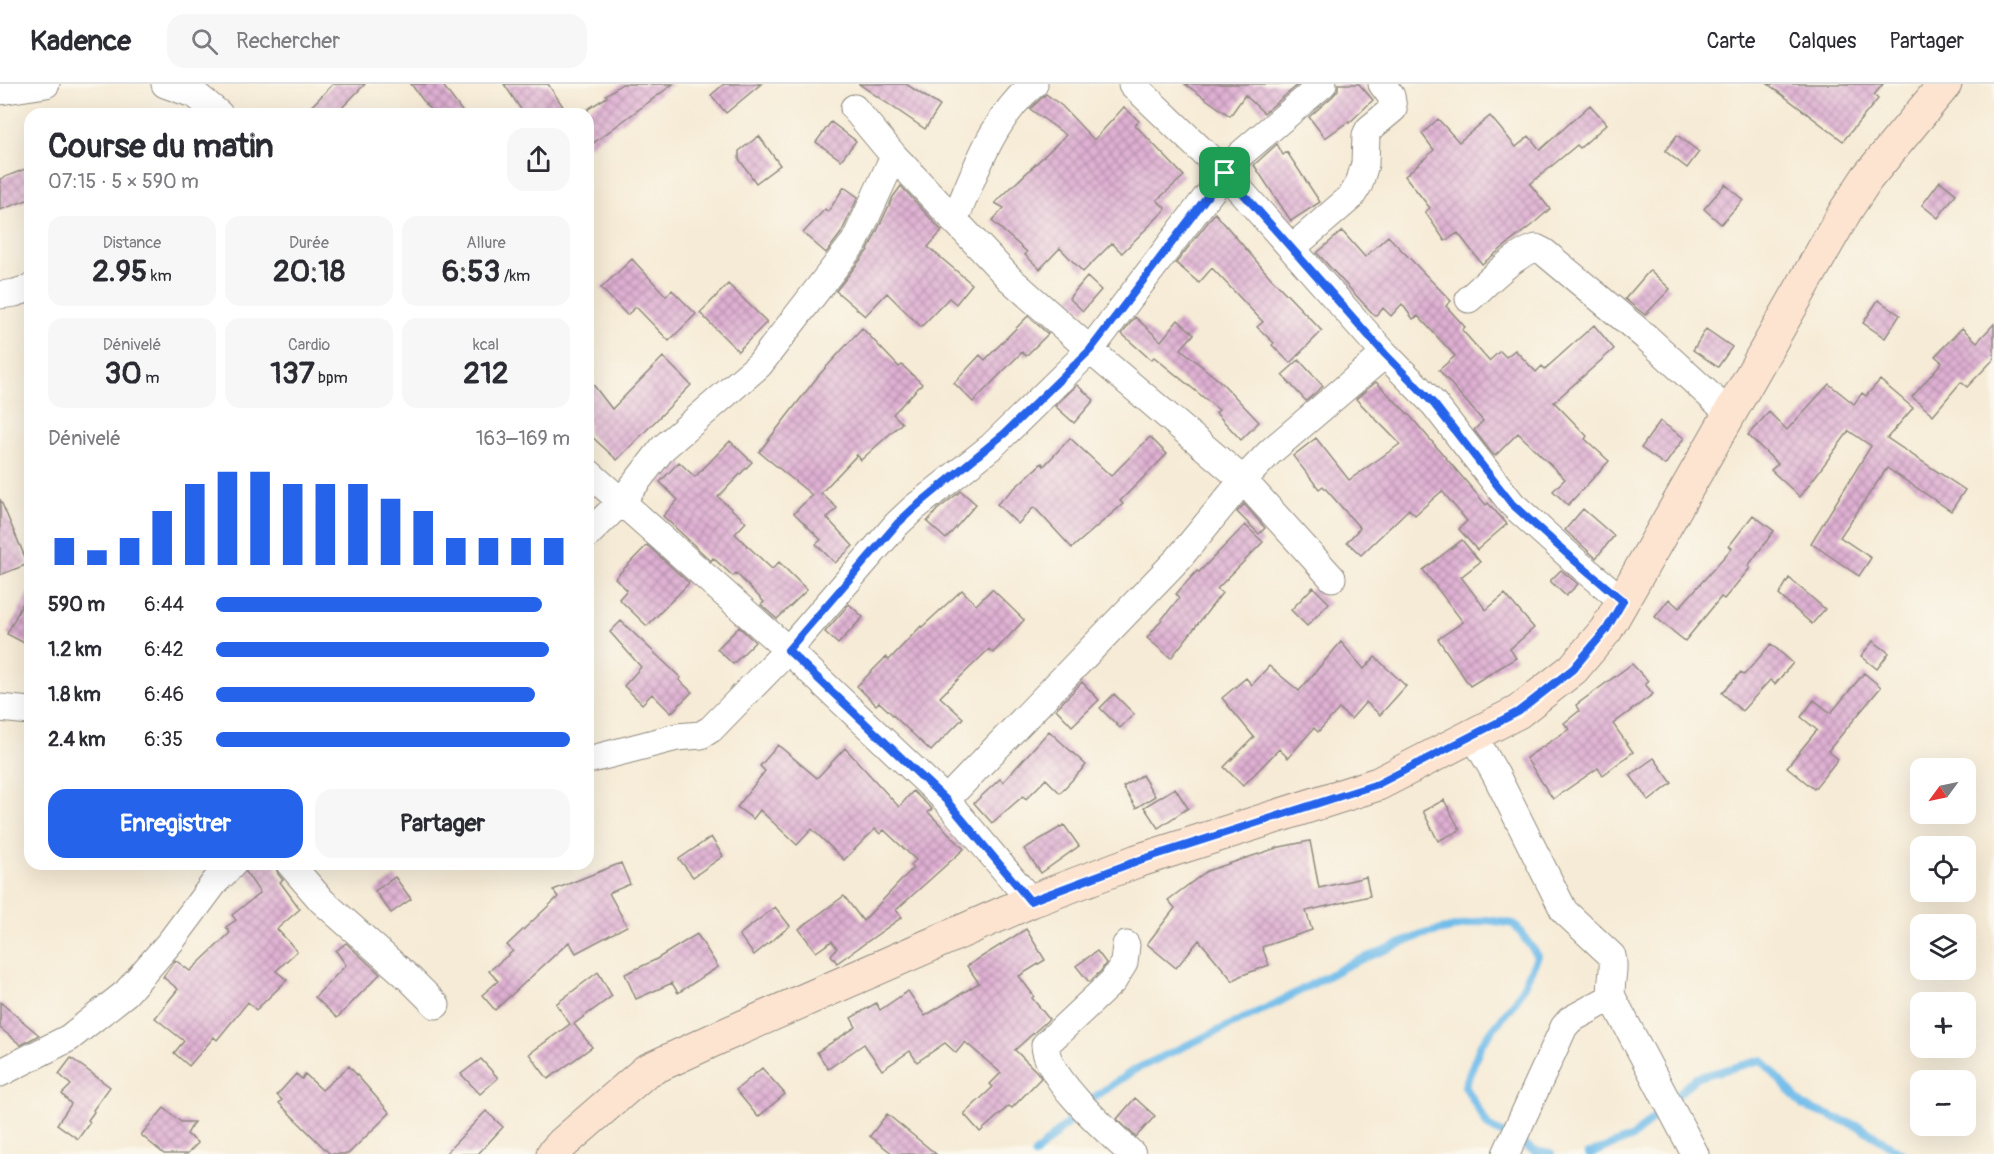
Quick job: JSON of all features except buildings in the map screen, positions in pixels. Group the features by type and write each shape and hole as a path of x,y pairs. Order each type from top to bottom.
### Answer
{"main road":[{"path":"553,1154 646,1071 1030,901 1137,861 1378,784 1518,712 1573,669 1606,630 1867,178 1945,84"}],"street":[{"path":"0,91 46,84"},
{"path":"165,84 196,95 212,108"},
{"path":"954,220 984,153 1002,120 1012,105 1034,84"},
{"path":"1132,84 1225,173 1385,354 1434,404 1512,504 1623,601"},
{"path":"594,758 677,737 701,735 711,729 788,650 897,524 1005,433 1090,350 1241,154 1323,84"},
{"path":"1292,248 1352,197 1365,164 1366,135 1369,129 1393,109 1391,96 1382,84"},
{"path":"854,108 894,156 1010,279 1243,480 1332,578"},
{"path":"594,528 620,503 663,448 759,365 855,241 894,156"},
{"path":"1469,299 1501,271 1530,249 1536,248 1544,252 1646,337 1730,414"},
{"path":"0,295 24,290"},
{"path":"946,800 1179,558 1243,480 1270,452 1385,354"},
{"path":"594,478 788,650 946,800 1030,901"},
{"path":"0,708 24,710"},
{"path":"1473,735 1496,775 1564,911 1612,956 1614,961 1612,997 1695,1154"},
{"path":"0,1073 69,1038 126,993 227,870"},
{"path":"296,870 318,897 411,979 436,1005"},
{"path":"1126,945 1124,963 1113,981 1045,1045 1045,1056 1086,1110 1132,1154"},
{"path":"1506,1154 1564,1027 1570,1020 1612,997"}],"waterway":[{"path":"1035,1154 1096,1096 1134,1070 1277,1003 1350,964 1424,934 1487,920 1514,924 1538,956 1517,999 1481,1044 1465,1086 1488,1126 1535,1151 1551,1154"},
{"path":"1589,1154 1633,1137 1695,1078 1762,1060 1803,1106 1860,1127 1903,1154"}],"route":[{"path":"1225,173 1385,354 1434,404 1512,504 1623,601 1606,630 1573,669 1518,712 1378,784 1137,861 1030,901 946,800 788,650 897,524 992,446 1090,350 1225,173"}]}
